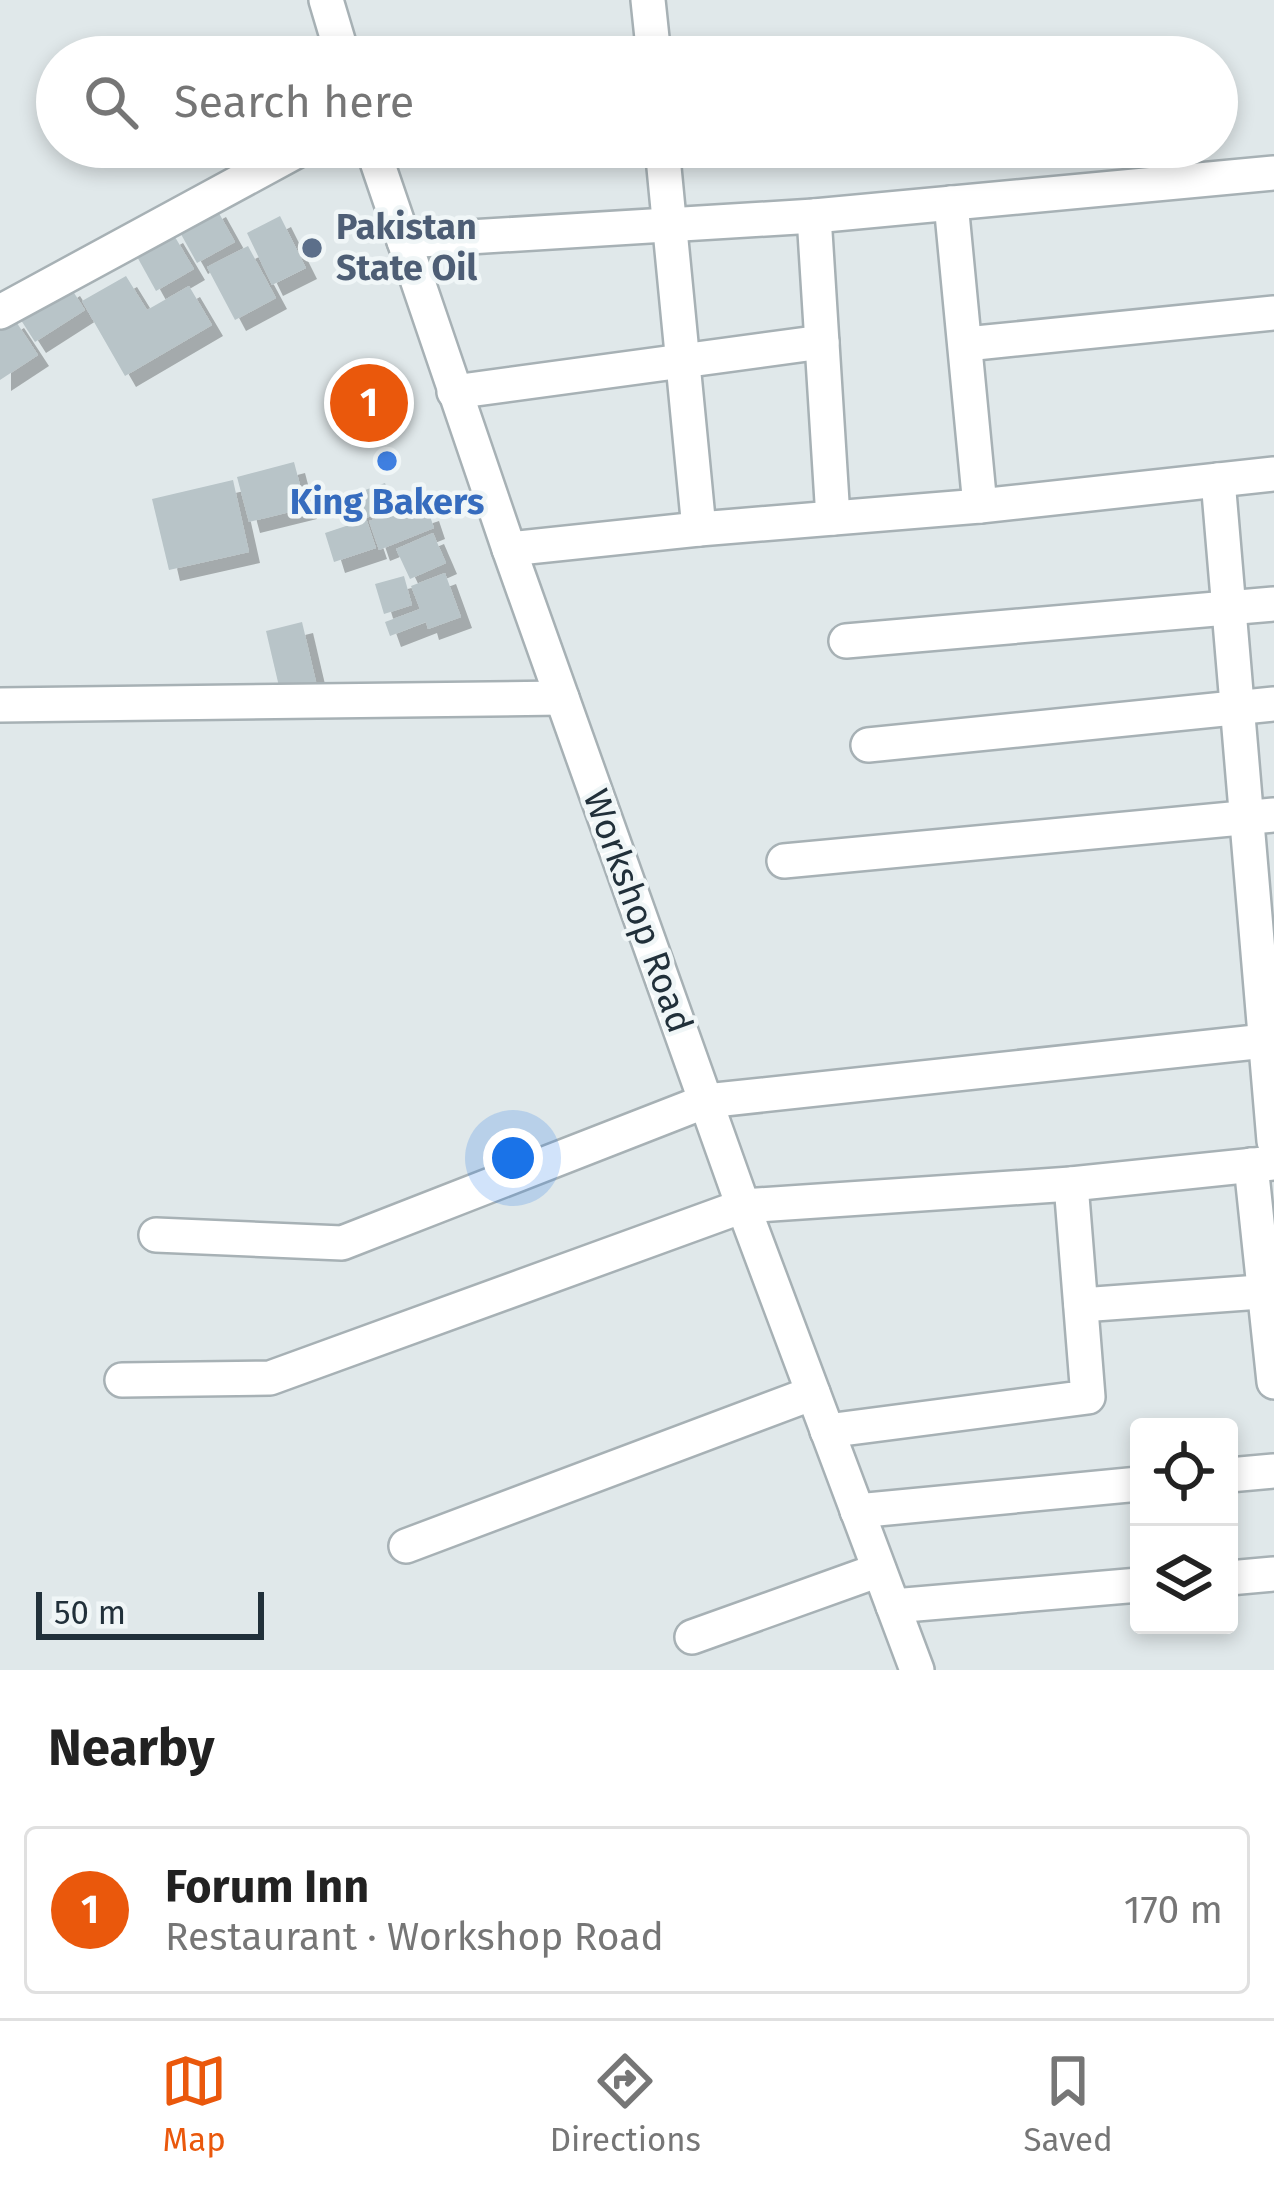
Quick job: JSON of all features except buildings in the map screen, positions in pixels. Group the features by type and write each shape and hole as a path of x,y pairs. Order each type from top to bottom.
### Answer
{"street":[{"path":"326,0 337,36"},
{"path":"648,0 652,36"},
{"path":"0,312 265,168"},
{"name":"Workshop Road","path":"379,168 743,1206 917,1670"},
{"path":"664,168 699,529"},
{"path":"404,241 814,216 1274,173"},
{"path":"951,203 980,506"},
{"path":"814,216 833,518"},
{"path":"966,344 1274,313"},
{"path":"454,392 822,342"},
{"path":"509,549 1274,474"},
{"path":"1218,480 1237,708 1260,817 1274,1382"},
{"path":"846,641 1274,604"},
{"path":"0,705 562,698"},
{"path":"868,745 1274,704"},
{"path":"784,860 1260,817"},
{"path":"156,1235 342,1243 706,1101 1265,1041"},
{"path":"122,1380 270,1378 743,1206 1071,1184 1266,1156"},
{"path":"827,1431 1088,1397 1071,1184"},
{"path":"1081,1305 1269,1291"},
{"path":"406,1546 813,1394"},
{"path":"1238,1474 1274,1471"},
{"path":"857,1511 1130,1485"},
{"path":"692,1636 879,1570"},
{"path":"1238,1576 1274,1574"},
{"path":"893,1606 1130,1586"}],"place":[{"name":"Pakistan State Oil","path":"312,248"},
{"name":"Forum Inn","path":"369,403"},
{"name":"King Bakers","path":"387,461"}]}
